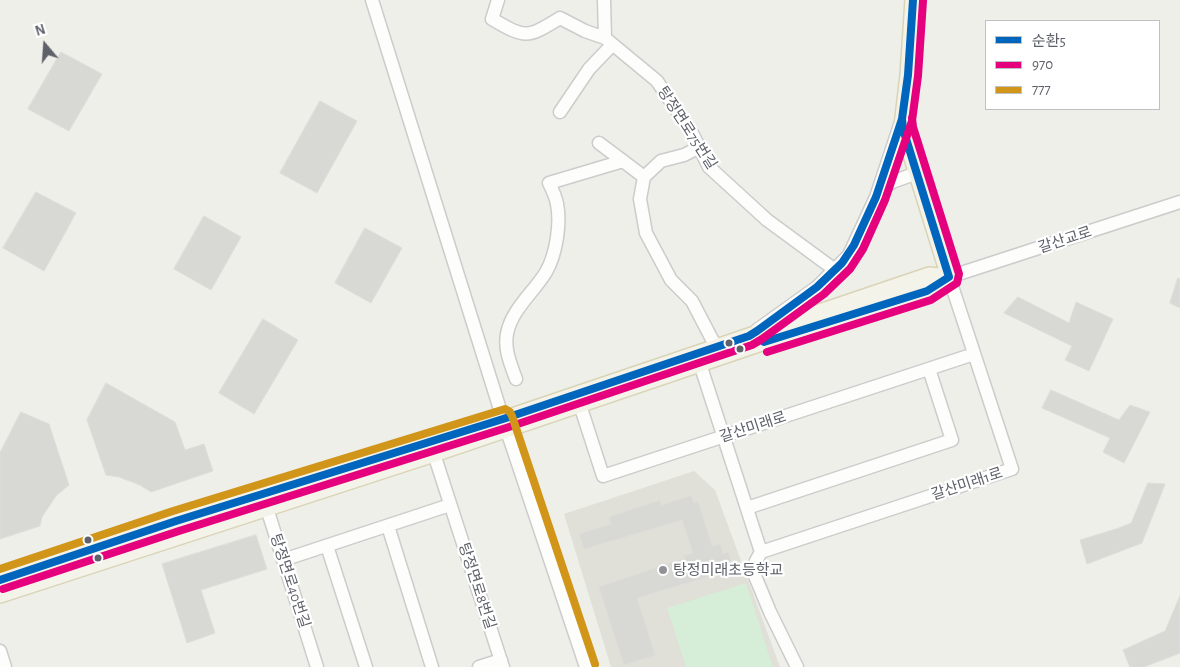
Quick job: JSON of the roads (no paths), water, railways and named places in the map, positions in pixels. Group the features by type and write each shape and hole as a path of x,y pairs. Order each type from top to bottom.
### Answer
{"main road":[{"name":"갈산미래1로","path":"913,0 902,129 949,277"},
{"path":"0,580 176,521 264,501 434,454 505,424 580,404 700,364 829,308 929,275 949,277"},
{"path":"0,596 264,501 505,424 716,347 754,340 927,291 949,277"}],"street":[{"path":"372,0 505,424 586,667"},
{"name":"탕정면로75번길","path":"498,0 492,18 514,32 526,35 536,32 560,18 609,41 656,81 692,133 709,167 767,220 835,270"},
{"path":"560,112 609,41 604,0"},
{"path":"754,340 817,287 849,255 876,197 902,119"},
{"path":"599,143 644,177"},
{"path":"700,147 684,155 661,161 644,177 640,199 646,233 671,280 692,301 716,347"},
{"path":"516,379 507,356 507,334 514,316 546,271 555,246 559,222 557,202 548,183 623,161"},
{"path":"876,197 892,182 916,173"},
{"name":"갈산교로","path":"949,277 1180,202"},
{"name":"갈산미래1로","path":"761,552 1012,469 949,277"},
{"path":"817,287 814,293 815,301 829,308"},
{"name":"갈산미래로","path":"580,404 603,476 974,354"},
{"path":"700,364 761,552 756,560 755,576 797,667"},
{"path":"747,508 952,440 929,369"},
{"name":"탕정면로8번길","path":"434,454 502,664"},
{"name":"탕정면로40번길","path":"264,501 317,667"},
{"path":"283,560 450,505"},
{"path":"388,526 432,667"},
{"path":"327,546 366,667"},
{"path":"479,667 502,664"}],"place":[{"name":"탕정미래초등학교","path":"663,570"}]}
